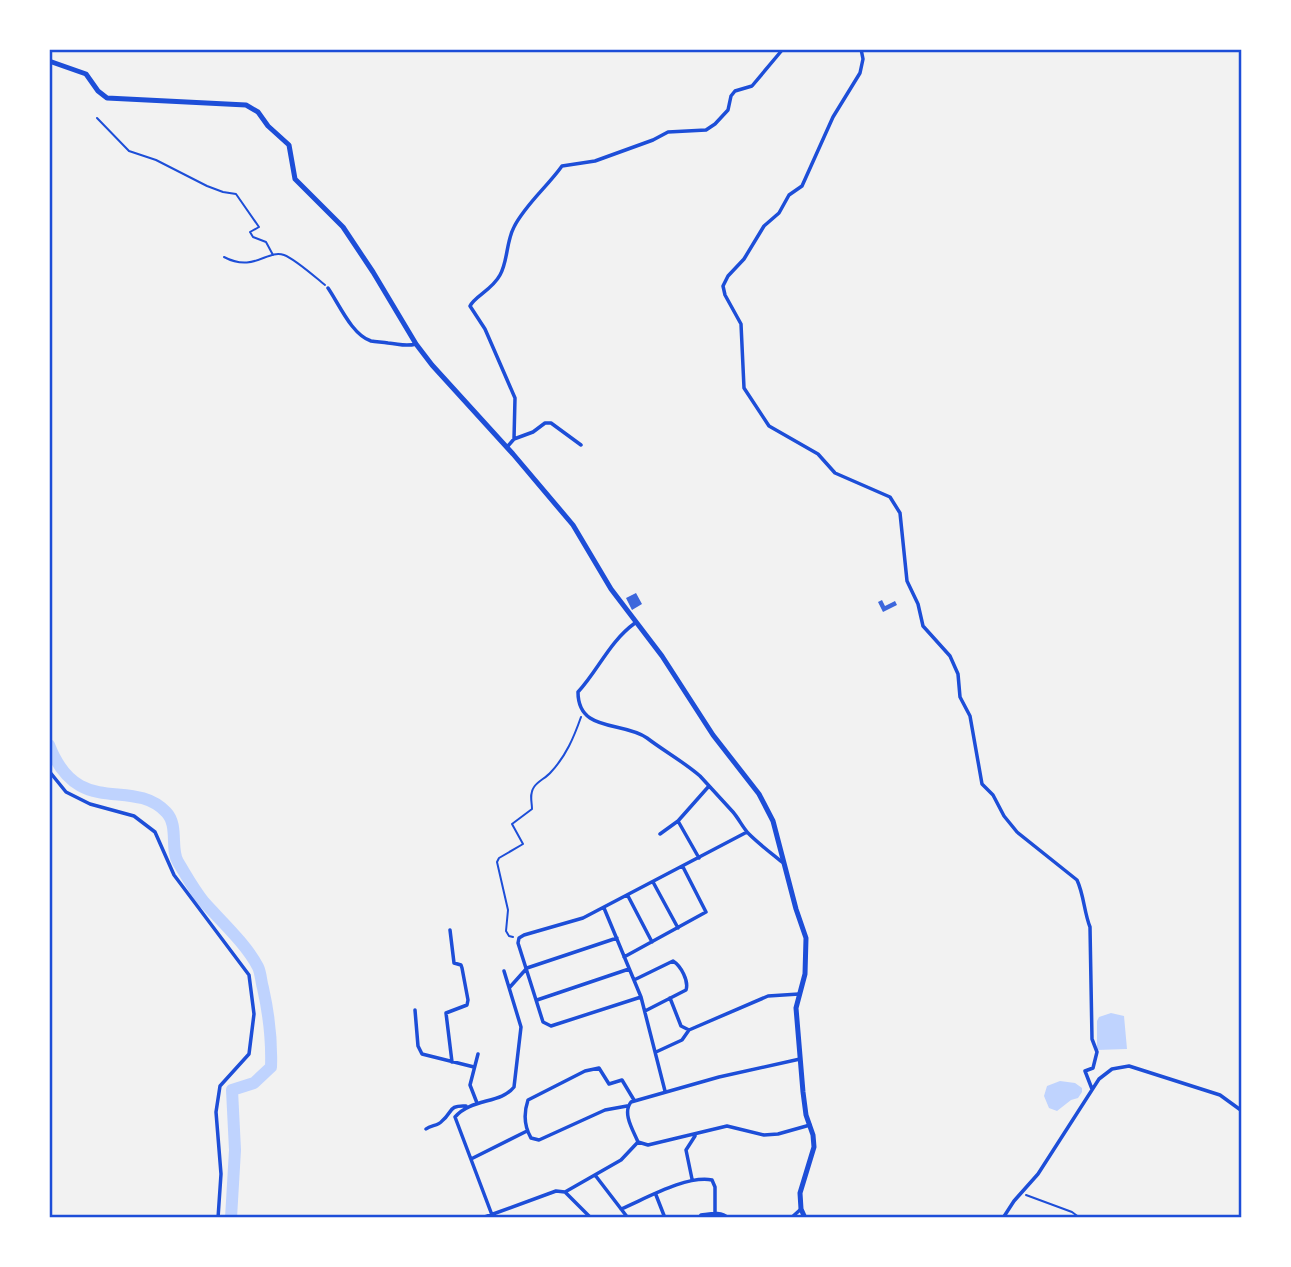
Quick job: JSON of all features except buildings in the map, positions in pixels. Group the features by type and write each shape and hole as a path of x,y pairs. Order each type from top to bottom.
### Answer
{"main road":[{"path":"49,61 86,74 98,91 107,98 236,103 251,107 289,145 295,179 343,227 416,344 573,525 611,589 662,656 713,735 758,794 774,821 806,938 805,974 796,1008 803,1092 814,1147 800,1193 801,1209 805,1218"}],"street":[{"path":"514,439 515,398 485,329 470,306 489,291 501,274 513,229 523,211 543,192 562,166 595,161 668,132 706,130 728,110 735,91 752,86 783,49"},
{"path":"861,49 863,59 860,73 833,117 802,186 789,195 779,213 764,226 744,259 728,276 723,286 741,324 744,388 769,426 818,454 835,473 890,497 900,513 907,581 918,604 923,626 950,656 958,674 960,697 970,716 982,784 993,795 1004,816 1017,832 1077,880 1082,893 1084,911 1090,927 1092,1039 1097,1052 1093,1068 1085,1071 1092,1090"},
{"path":"328,288 362,336 370,341 403,347 416,344"},
{"path":"507,447 514,439 533,432 545,423 551,423 581,445"},
{"path":"635,623 609,648 590,680 578,692 578,705 583,712 600,723 614,724 628,732 642,734 699,775 747,832 784,863"},
{"path":"49,771 66,792 90,804 134,816 155,832 174,875 249,975 254,1014 249,1054 220,1086 216,1112 221,1174 218,1218"},
{"path":"660,834 678,821 709,786"},
{"path":"678,821 699,859"},
{"path":"641,997 551,1026 543,1022 518,943 519,938 583,918 747,832"},
{"path":"624,957 706,912 683,867"},
{"path":"653,882 678,928"},
{"path":"628,896 652,942"},
{"path":"604,908 641,997 665,1091"},
{"path":"450,930 452,957 454,963 461,965 468,1000 467,1005 446,1013 452,1062"},
{"path":"510,987 527,968 617,938"},
{"path":"634,980 673,961 688,987 645,1011"},
{"path":"537,1000 629,969"},
{"path":"492,1215 456,1117 477,1103 507,1094 514,1087 521,1027 504,971"},
{"path":"656,1052 682,1040 689,1030 768,996 799,994"},
{"path":"670,998 681,1026 689,1030"},
{"path":"415,1010 420,1050 425,1056 474,1067"},
{"path":"477,1103 470,1085 478,1054"},
{"path":"634,1100 622,1080 609,1084 599,1068 585,1071 528,1100 525,1122 531,1138 539,1140 605,1110 627,1106 634,1100 800,1059"},
{"path":"1003,1218 1038,1174 1099,1079 1112,1069 1129,1066 1220,1095 1242,1111"},
{"path":"426,1129 443,1121 450,1109 458,1106 469,1107"},
{"path":"627,1106 629,1121 641,1145 727,1126 764,1135 810,1125"},
{"path":"471,1159 527,1130"},
{"path":"692,1179 686,1150 697,1134"},
{"path":"482,1218 556,1191 565,1192 621,1160 638,1142"},
{"path":"595,1175 628,1218"},
{"path":"621,1209 692,1179 706,1178 713,1182 715,1213"},
{"path":"565,1192 591,1218"},
{"path":"656,1195 665,1218"},
{"path":"791,1218 801,1209"},
{"path":"699,1218 701,1215 715,1213 728,1218"}],"path":[{"path":"97,117 129,151 156,159 215,189 239,196 259,227 250,232 253,237 266,242 273,255"},
{"path":"224,257 235,263 253,263 283,254 328,288"},
{"path":"519,938 509,936 506,931 508,909 497,862 499,858 523,844 512,824 532,809 533,788 549,775 563,758 574,738 583,712"},
{"path":"1023,1193 1072,1212 1080,1218"}],"water":[{"path":"1111,1013 1124,1016 1127,1049 1097,1050 1097,1021 1099,1017"},
{"path":"1060,1081 1075,1083 1082,1088 1082,1092 1078,1098 1057,1111 1049,1108 1044,1096 1047,1086"}],"waterway":[{"path":"49,745 61,768 75,782 90,790 137,797 152,802 166,812 172,823 178,862 200,897 241,942 259,969 268,1018 271,1067 254,1083 232,1090 235,1150 231,1218"}]}
